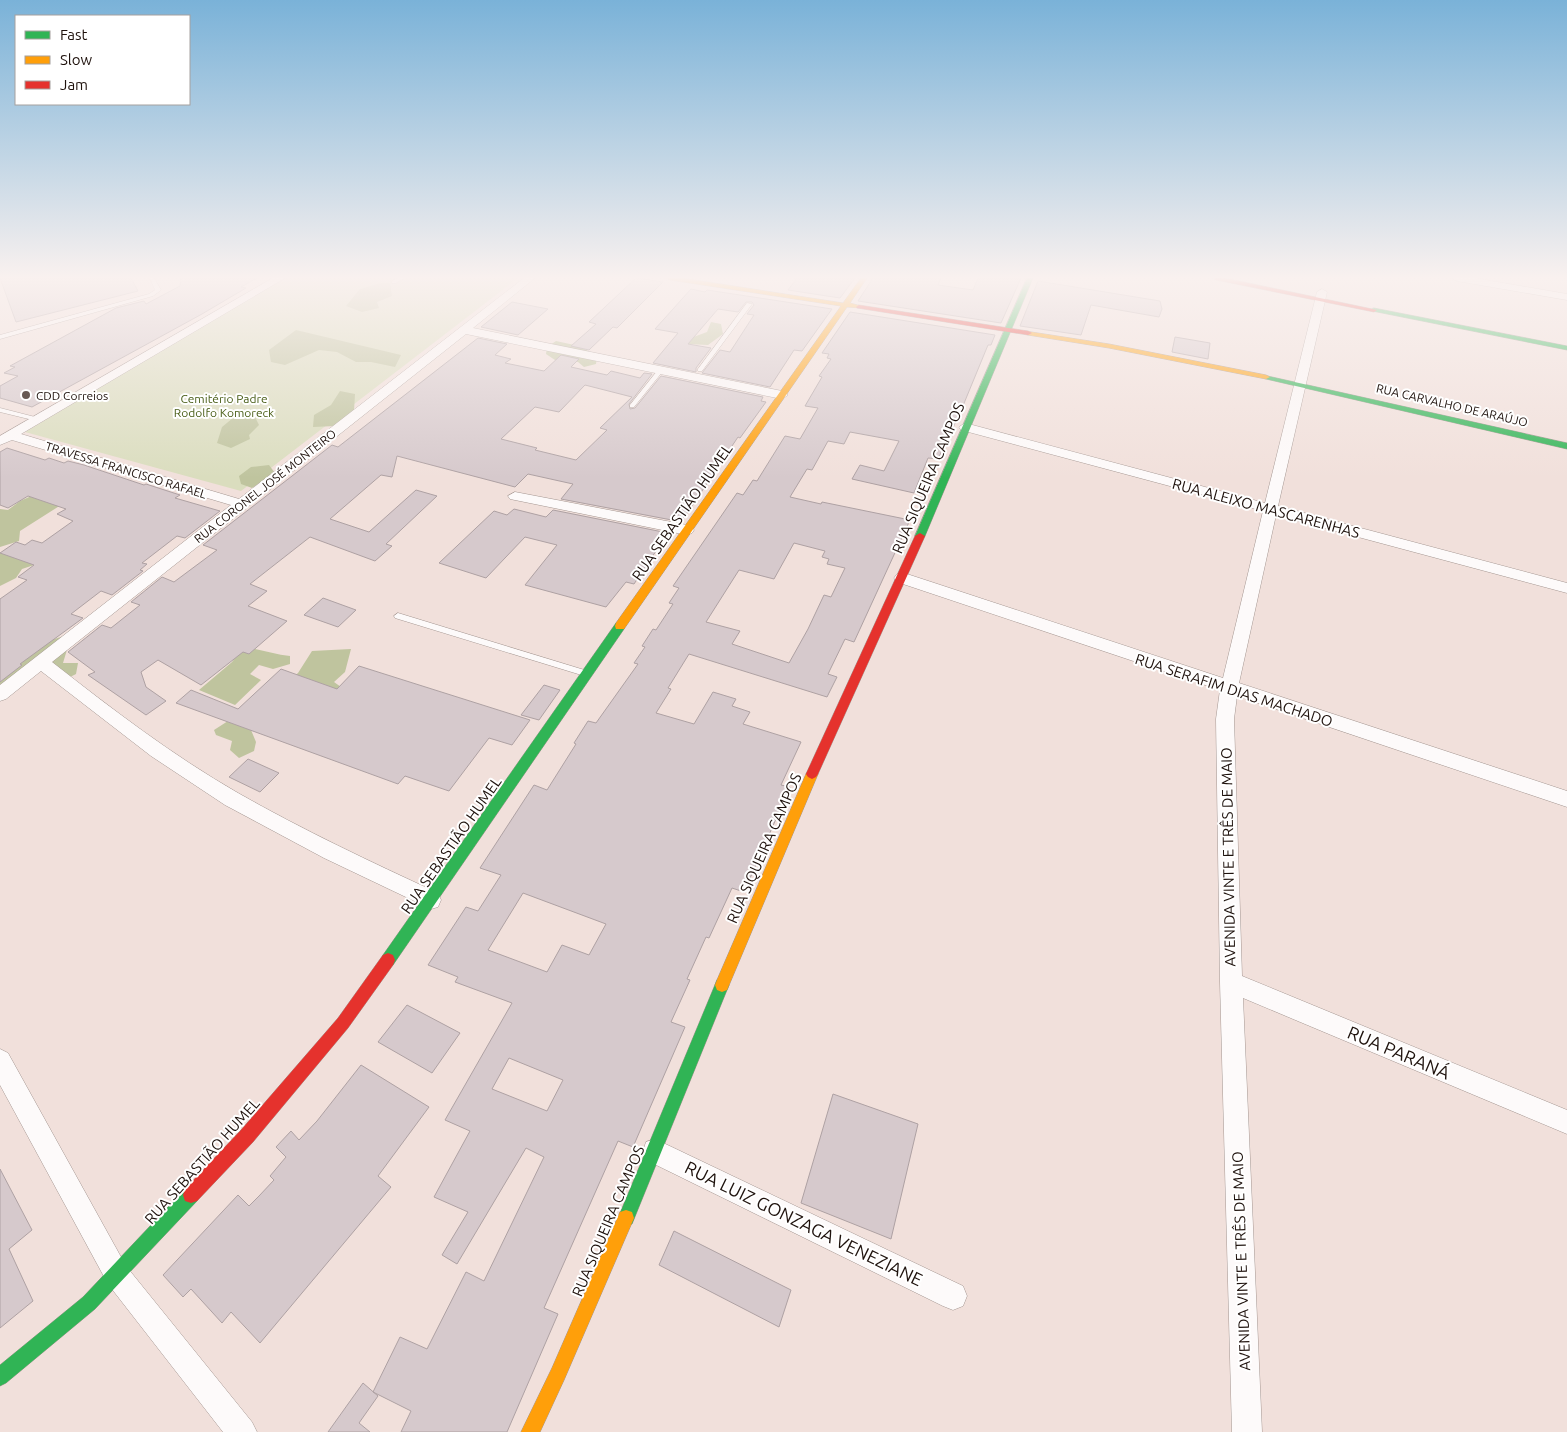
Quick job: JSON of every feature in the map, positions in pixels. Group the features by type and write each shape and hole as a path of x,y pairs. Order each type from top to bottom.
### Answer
{"street":[{"path":"5,438 165,345"},
{"name":"RUA CORONEL JOSÉ MONTEIRO","path":"0,694 446,345"},
{"path":"536,345 782,396"},
{"name":"RUA SEBASTIÃO HUMEL","path":"0,1377 90,1303 247,1136 337,1031 432,900 817,345"},
{"name":"RUA SIQUEIRA CAMPOS","path":"530,1432 558,1374 654,1151 740,938 807,785 902,578 1001,345"},
{"name":"RUA CARVALHO DE ARAÚJO","path":"1104,345 1299,384 1567,446"},
{"name":"AVENIDA VINTE E TRÊS DE MAIO","path":"1247,1432 1231,982 1225,719 1229,688 1309,345"},
{"path":"1552,345 1567,348"},
{"name":"RUA ALEIXO MASCARENHAS","path":"965,427 1567,588"},
{"name":"TRAVESSA FRANCISCO RAFAEL","path":"5,438 242,504"},
{"path":"516,496 687,530"},
{"name":"RUA SERAFIM DIAS MACHADO","path":"902,578 1567,799"},
{"path":"41,662 127,730 232,798 352,862 432,900"},
{"name":"RUA PARANÁ","path":"1231,982 1567,1122"},
{"path":"0,1061 117,1275 242,1432"},
{"name":"RUA LUIZ GONZAGA VENEZIANE","path":"654,1151 953,1296"}],"lane":[{"path":"700,370 719,345"},
{"path":"632,406 660,371"},
{"path":"0,410 37,419"},
{"path":"398,616 588,674"}],"green space":[{"name":"Cemitério Padre Rodolfo Komoreck","path":"172,345 431,345 241,491 25,432"},
{"path":"276,345 358,345 401,355 395,367 371,362 356,362 337,352 319,350 285,365 271,362 269,350"},
{"path":"550,345 579,346 597,356 596,364 584,367 578,362 558,362 546,354 547,347"},
{"path":"340,391 355,394 354,411 335,426 313,427 314,415 331,405"},
{"path":"239,413 255,417 259,425 249,435 250,439 231,448 217,443 222,427"},
{"path":"269,465 275,473 252,488 241,484 239,476 251,467"},
{"path":"43,491 83,491 20,531 19,541 0,547 0,509 8,510 20,501"},
{"path":"7,549 34,565 22,569 16,578 0,586 0,553"},
{"path":"64,636 69,643 63,663 78,663 76,674 62,681 41,668 0,690 0,676 35,645"},
{"path":"244,647 290,656 290,664 273,669 259,665 250,674 261,680 235,705 199,690 232,662"},
{"path":"351,649 345,672 334,682 341,687 324,703 280,688 298,673 312,651"},
{"path":"228,721 251,730 256,742 254,751 239,758 230,750 232,741 216,735 214,730"}],"building":[{"path":"49,345 146,345 32,407 0,398 0,386 18,376 4,373 15,367 10,366"},
{"path":"469,345 506,345 495,355 511,359 505,363 544,371 561,355 579,359 571,367 607,375 611,371 640,378 644,373 652,374 629,404 630,409 635,408 661,376 763,397 761,401 766,402 740,438 738,437 688,512 683,518 679,517 677,521 561,499 573,484 528,474 515,487 397,456 392,477 381,475 330,519 369,532 416,490 437,496 386,544 392,546 375,561 310,537 250,584 267,591 248,606 287,621 249,654 243,652 201,685 158,660 141,672 146,687 166,701 146,715 88,675 95,672 68,652 102,625 111,628 140,605 131,602 162,577 174,582 217,550 203,545 332,445 338,447","holes":["585,385 632,397 600,428 607,430 576,460 501,439 535,407 559,412"]},
{"path":"572,345 594,345 589,350 571,346"},
{"path":"668,345 693,345 711,348 696,368 696,372 653,363"},
{"path":"735,345 806,345 802,351 794,350 770,387 702,373 720,350 730,352"},
{"path":"828,345 991,345 988,345 960,413 938,459 928,458 914,493 852,479 860,465 884,471 899,441 850,432 844,444 828,441 812,470 807,469 790,497 910,520 854,642 845,639 828,674 837,677 827,697 689,654 668,688 671,689 656,713 694,724 713,692 736,699 732,706 750,712 743,724 801,742 781,785 790,787 744,892 732,888 709,938 706,937 687,979 690,980 671,1022 685,1027 633,1147 618,1141 544,1308 558,1314 507,1432 401,1432 411,1411 373,1392 400,1337 427,1349 466,1272 484,1281 544,1157 526,1148 457,1264 442,1255 468,1212 434,1197 470,1131 445,1120 512,1003 455,982 458,977 428,965 466,907 478,911 501,875 480,868 534,785 547,790 588,721 596,723 638,664 634,663 645,647 642,646 653,629 656,630 673,604 669,603 679,588 673,586 737,493 743,495 753,480 757,481 785,436 800,439 818,408 805,406 822,377 819,376 831,359 827,358 829,354 822,353","holes":["794,543 825,551 822,557 829,559 827,564 845,568 831,597 824,595 789,663 732,644 740,631 706,622 739,570 774,579","523,893 606,924 589,955 562,945 547,972 488,950","509,1058 563,1080 547,1111 492,1089"]},
{"path":"1173,345 1210,345 1208,359 1172,352"},
{"path":"7,448 45,460 49,458 64,463 68,461 84,465 180,495 175,498 220,511 185,538 177,536 142,563 147,564 140,570 143,571 112,595 101,591 71,614 83,618 20,664 22,665 0,682 0,599 27,580 18,577 34,565 0,553 16,542 25,545 32,540 42,543 73,521 57,514 66,509 28,496 8,508 0,505 0,452"},
{"path":"514,509 546,517 553,510 668,533 634,584 626,582 606,607 525,585 557,545 525,537 486,578 439,563 494,511 507,515"},
{"path":"323,598 356,610 338,627 304,615"},
{"path":"359,666 530,720 512,745 489,738 449,791 405,776 398,784 176,703 191,690 238,709 281,669 337,689"},
{"path":"544,685 560,690 539,720 521,715"},
{"path":"248,759 279,773 260,792 229,777"},
{"path":"407,1005 460,1033 432,1073 378,1042"},
{"path":"361,1065 429,1107 378,1176 391,1187 260,1343 231,1312 222,1323 191,1289 183,1297 163,1275 238,1195 249,1206 259,1196 274,1180 270,1176 286,1157 276,1147 291,1131 299,1140 317,1121"},
{"path":"833,1094 918,1124 891,1239 801,1203"},
{"path":"0,1169 32,1230 9,1249 33,1301 0,1328"},
{"path":"674,1231 791,1290 779,1327 659,1265"},
{"path":"363,1383 378,1396 359,1423 370,1432 328,1432"}],"traffic: fast":[{"path":"920,536 1002,345"},
{"path":"1551,345 1567,348"},
{"path":"1266,377 1567,446"},
{"path":"388,960 620,626"},
{"path":"626,1218 722,985"},
{"path":"0,1377 89,1303 191,1195"}],"traffic: slow":[{"path":"620,626 817,345"},
{"path":"1102,345 1266,377"},
{"path":"722,985 812,774"},
{"path":"530,1432 558,1374 626,1218"}],"traffic: jam":[{"path":"812,774 920,536"},
{"path":"191,1195 247,1136 343,1023 388,960"}],"place":[{"name":"CDD Correios","path":"26,395"}]}
